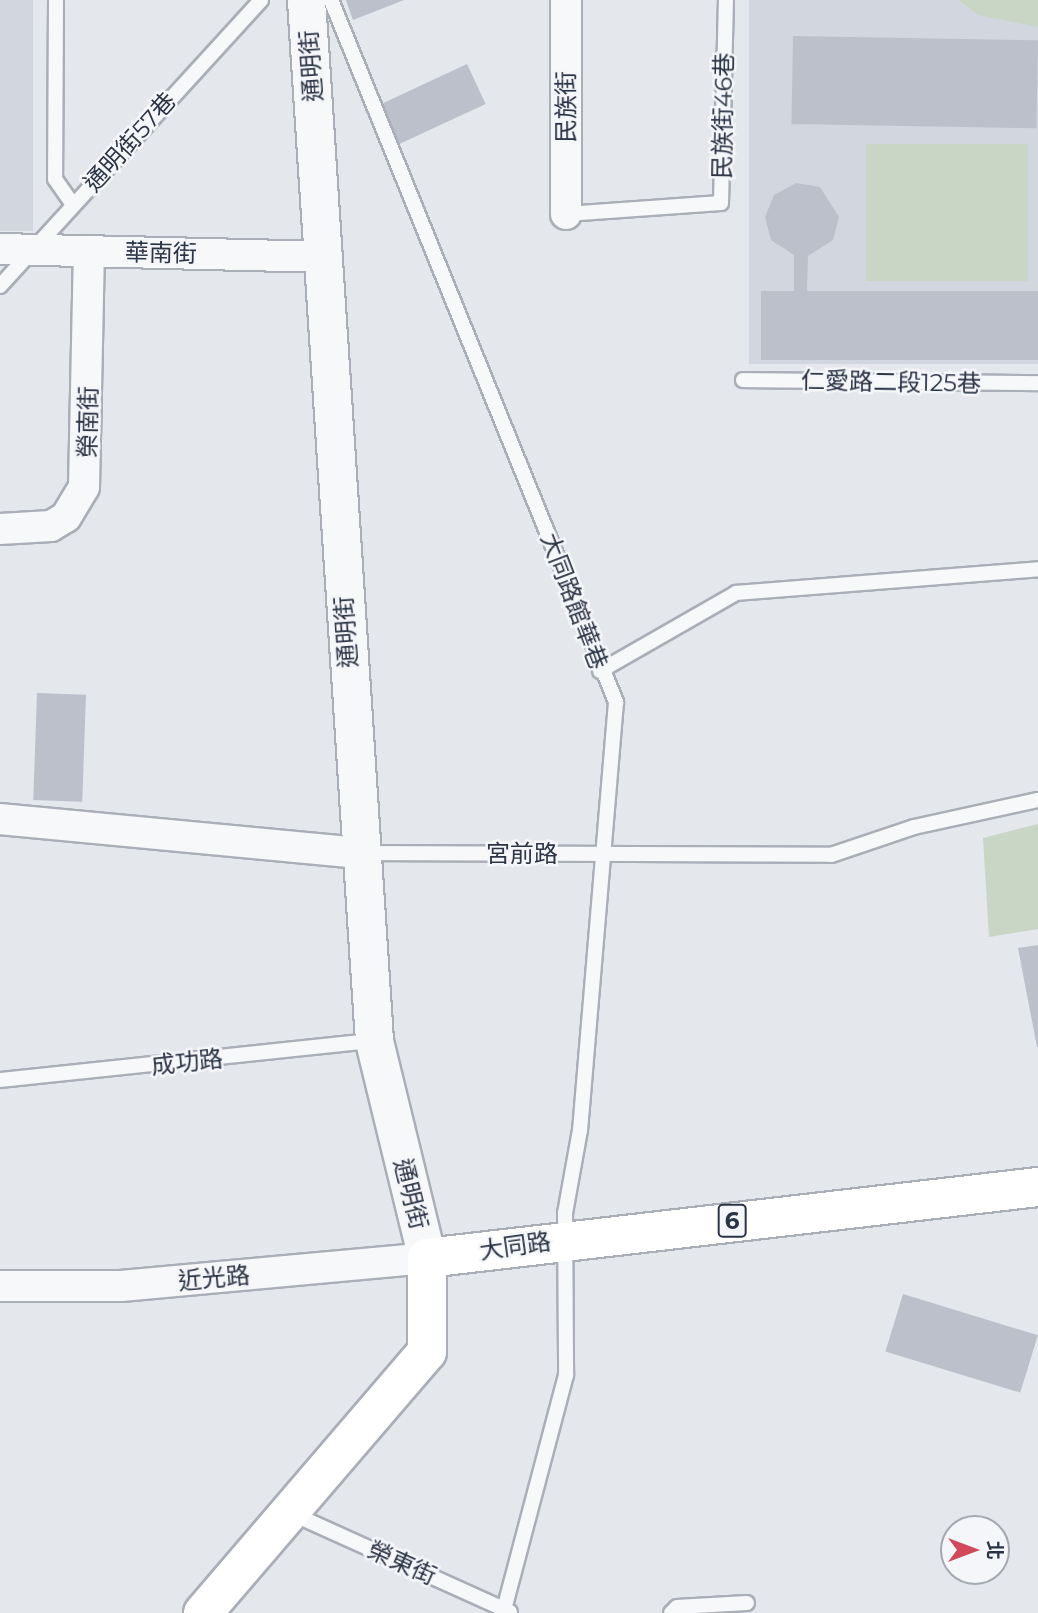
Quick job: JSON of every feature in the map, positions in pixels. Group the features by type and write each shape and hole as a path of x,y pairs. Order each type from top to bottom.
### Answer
{"main road":[{"name":"大同路","path":"427,1258 568,1238 1038,1187"},
{"path":"203,1613 292,1513 427,1352 427,1258"}],"street":[{"name":"通明街","path":"306,0 374,1041 427,1258"},
{"name":"民族街","path":"566,0 566,214"},
{"name":"華南街","path":"0,249 323,257"},
{"name":"榮南街","path":"0,529 51,526 66,517 84,487 89,251"},
{"name":"宮前路","path":"0,820 360,853"},
{"name":"近光路","path":"0,1286 121,1286 427,1258"}],"lane":[{"path":"56,0 55,179 73,205"},
{"name":"通明街57巷","path":"0,286 261,0"},
{"name":"大同路館華巷","path":"331,0 600,671 615,702 598,855 568,1238 566,1375 509,1611"},
{"name":"民族街46巷","path":"566,214 721,202 726,0"},
{"name":"仁愛路二段125巷","path":"743,380 1038,383"},
{"path":"600,671 736,593 1038,569"},
{"name":"宮前路","path":"360,853 831,855 914,827 1038,800"},
{"name":"成功路","path":"0,1080 374,1041"},
{"name":"榮東街","path":"292,1513 509,1611"},
{"path":"671,1613 677,1607 747,1603"}],"shaded area":[{"path":"0,0 33,0 33,231 0,231"},
{"path":"749,0 1038,0 1038,364 749,364"}],"green space":[{"path":"959,0 1038,0 1038,27 978,15"},
{"path":"866,144 1028,144 1028,281 866,281"},
{"path":"1038,824 1038,929 989,937 983,838"}],"building":[{"path":"346,0 404,0 353,20"},
{"path":"793,36 1038,40 1036,128 791,124"},
{"path":"467,64 486,104 398,145 379,105"},
{"path":"796,183 820,187 839,217 833,240 808,256 807,291 1038,291 1038,360 761,360 761,291 794,291 794,255 771,240 765,217 774,195"},
{"path":"37,693 86,695 82,802 33,800"},
{"path":"1038,945 1038,1047 1037,1047 1018,948"},
{"path":"903,1294 1038,1335 1020,1393 885,1351"}]}
